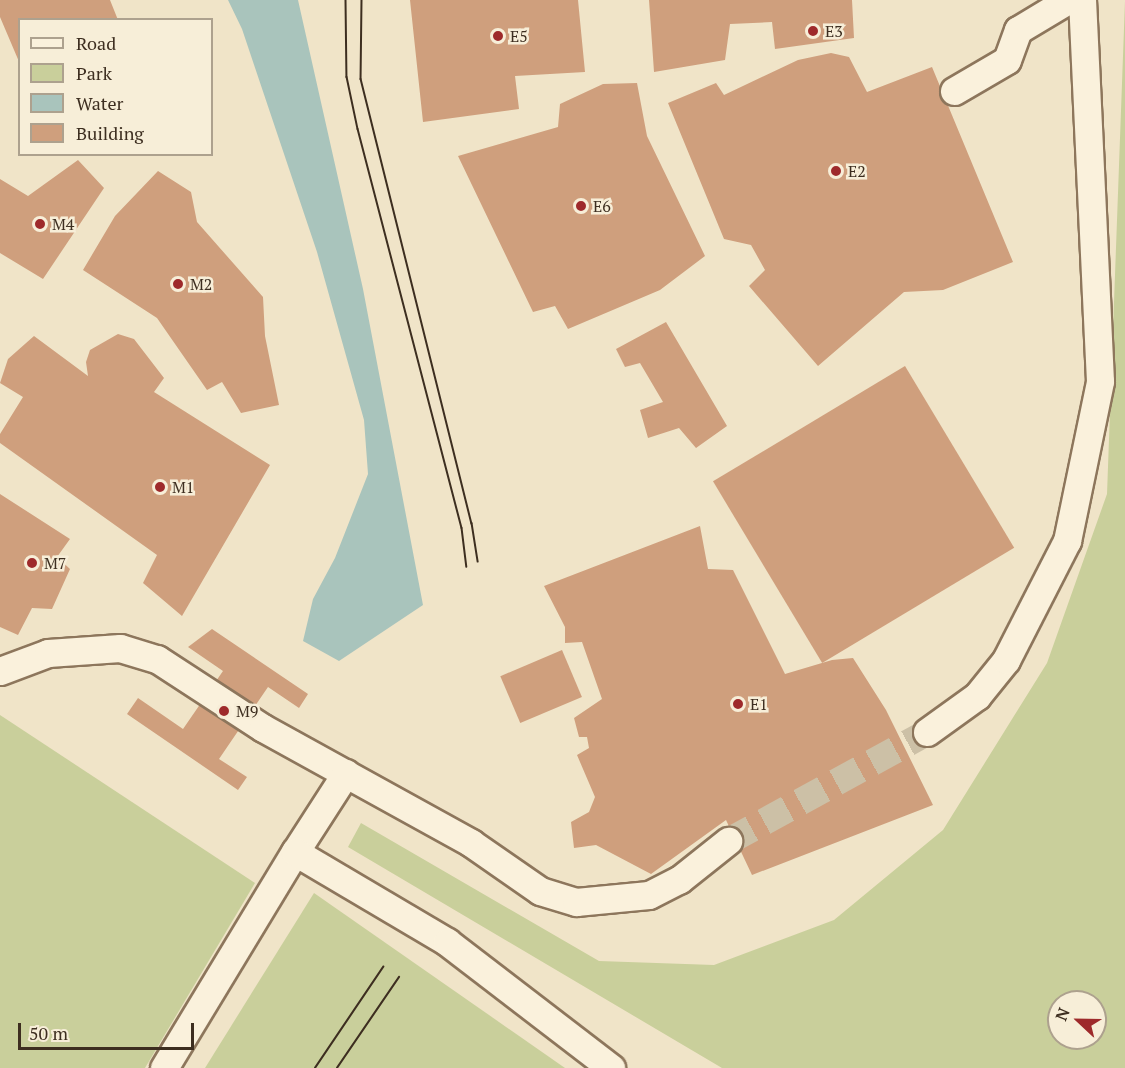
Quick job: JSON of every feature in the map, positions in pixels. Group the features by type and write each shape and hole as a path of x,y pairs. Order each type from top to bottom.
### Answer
{"street":[{"path":"954,91 1007,60 1018,30 1068,0"},
{"path":"927,732 977,696 1006,660 1067,542 1100,381 1082,0"},
{"path":"0,671 48,653 120,648 157,659 263,728 471,843 540,891 576,902 649,895 679,880 728,841"},
{"path":"164,1068 295,852 346,773"},
{"path":"295,852 447,942 611,1068"}],"green space":[{"path":"1125,1 1125,1068 722,1068 348,847 361,823 599,961 714,965 834,920 943,830 1047,663 1107,494"},
{"path":"0,715 255,883 145,1068 0,1068"},
{"path":"314,893 565,1068 205,1068"}],"water":[{"path":"228,0 298,0 363,289 423,605 339,661 303,641 313,599 335,558 368,474 364,420 317,252 242,29"}],"building":[{"path":"0,0 110,0 117,18 18,18 18,59 0,17"},
{"name":"E5","path":"410,0 578,0 585,72 515,76 519,109 423,122"},
{"name":"E3","path":"649,0 852,0 854,38 775,49 772,22 730,24 725,60 654,72"},
{"name":"E2","path":"831,53 849,57 867,92 932,67 1013,262 943,290 904,292 818,366 749,286 765,270 751,245 724,239 668,103 716,83 724,95 798,60"},
{"name":"E6","path":"637,83 647,136 705,256 660,290 568,329 555,306 533,312 458,156 558,127 560,104 603,84"},
{"name":"M4","path":"78,160 104,188 43,279 0,253 0,179 28,196"},
{"name":"M2","path":"158,171 191,192 197,222 263,297 265,336 279,405 241,413 222,382 207,390 157,318 83,270 115,216"},
{"path":"666,322 727,426 696,448 679,428 648,438 640,410 663,402 640,363 625,367 616,349"},
{"name":"M1","path":"118,334 134,339 164,378 154,392 270,465 182,616 143,583 157,555 0,443 0,434 23,397 0,383 8,359 34,336 88,376 86,362 90,350"},
{"path":"905,366 1014,548 822,663 713,481"},
{"name":"M7","path":"0,494 70,539 57,557 70,569 52,609 32,608 18,635 0,627"},
{"name":"E1","path":"700,526 708,569 733,570 785,674 832,660 853,658 886,710 933,805 752,875 726,820 651,874 596,845 574,848 571,822 589,812 595,797 577,755 589,748 587,737 579,737 574,718 602,699 582,642 565,643 565,627 544,586"},
{"name":"M9","path":"212,629 308,694 299,708 268,687 219,759 247,777 238,790 127,714 138,698 183,729 223,671 188,647"},
{"path":"562,650 582,697 520,723 500,676"}],"tunnel":[{"path":"728,841 927,732"}],"tram line":[{"path":"346,0 347,77 358,129 462,528 467,567"},
{"path":"362,0 361,79 472,523 478,562"},
{"path":"315,1068 383,967"},
{"path":"337,1068 399,977"}],"place":[{"name":"E3","path":"813,31"},
{"name":"E5","path":"498,36"},
{"name":"E2","path":"836,171"},
{"name":"E6","path":"581,206"},
{"name":"M4","path":"40,224"},
{"name":"M2","path":"178,284"},
{"name":"M1","path":"160,487"},
{"name":"M7","path":"32,563"},
{"name":"E1","path":"738,704"},
{"name":"M9","path":"224,711"}]}
